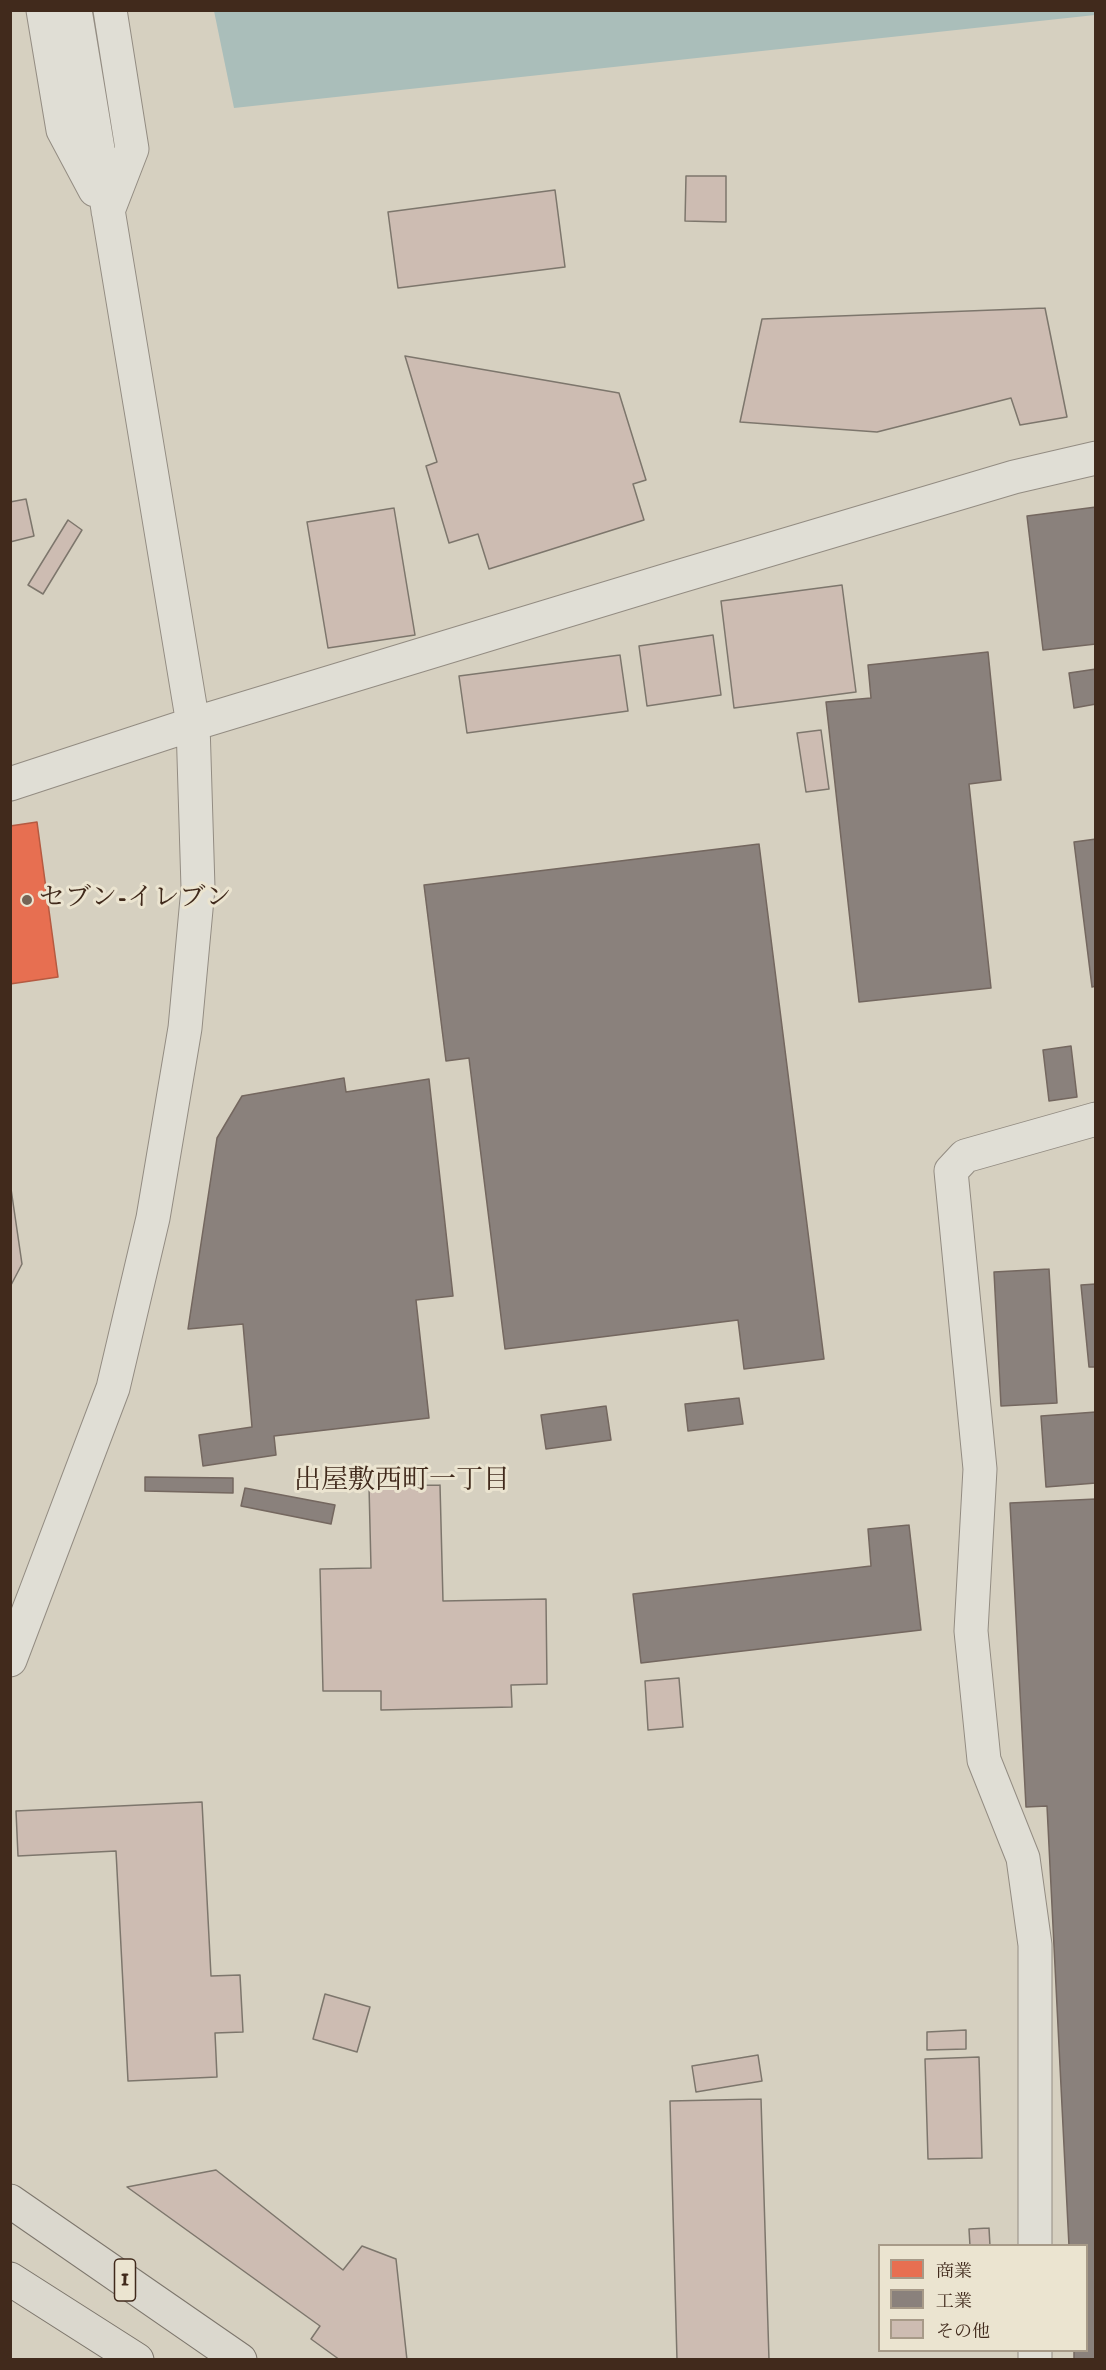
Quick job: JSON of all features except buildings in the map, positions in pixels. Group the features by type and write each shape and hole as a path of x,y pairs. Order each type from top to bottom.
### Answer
{"highway":[{"name":"1","path":"10,2200 240,2360"},
{"name":"1","path":"10,2279 137,2360"}],"street":[{"path":"44,10 63,130 108,213"},
{"path":"10,1660 113,1388 153,1218 185,1028 198,888 193,724 75,10"},
{"path":"108,213 132,149 110,10"},
{"path":"10,784 193,724 1014,477 1095,458"},
{"path":"1035,2244 1035,1945 1023,1858 984,1760 971,1631 980,1469 951,1171 965,1156 1095,1119"}],"shaded area":[{"path":"1095,10 1095,15 234,108 214,11"}],"place":[{"name":"セブン-イレブン","path":"27,900"}],"district":[{"name":"出屋敷西町一丁目","path":"402,1482"}]}
